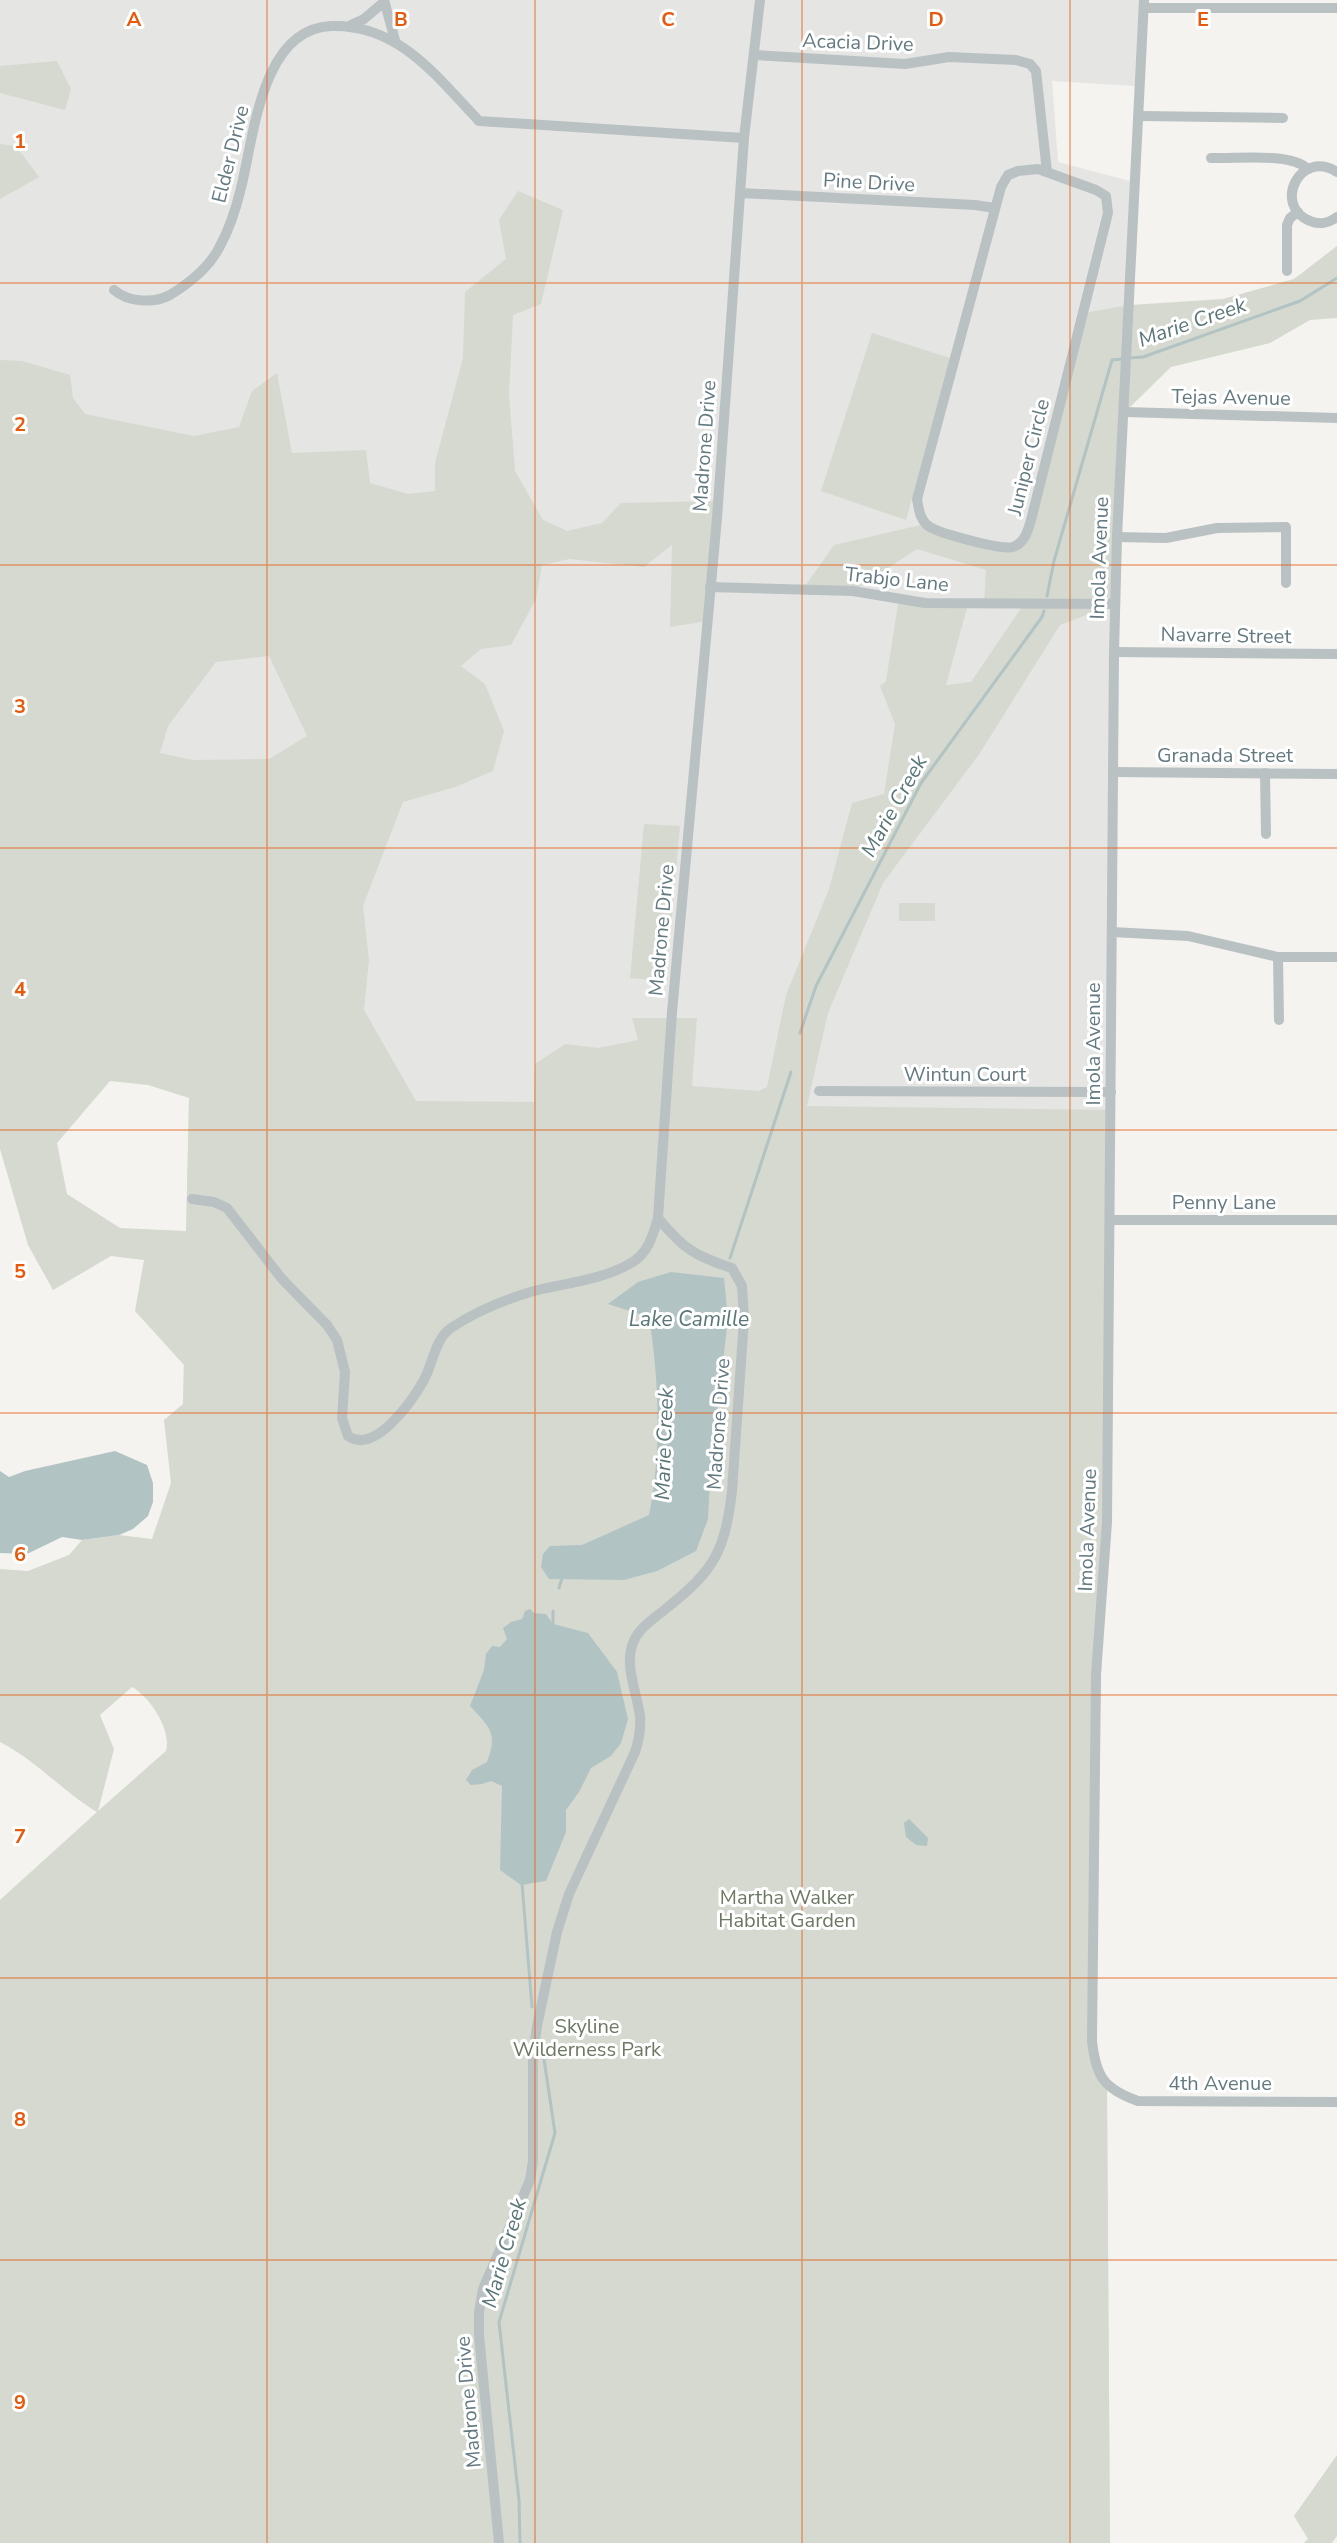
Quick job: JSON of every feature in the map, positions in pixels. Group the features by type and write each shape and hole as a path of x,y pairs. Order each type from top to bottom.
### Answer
{"street":[{"name":"Madrone Drive","path":"500,2543 479,2335 479,2312 483,2289 530,2180 533,2161 533,2054 557,1932 569,1894 635,1752 640,1735 640,1718 630,1659 632,1644 639,1630 681,1597 710,1569 718,1554 730,1508 744,1319 742,1286 732,1268 693,1254 658,1218 672,1012 710,587 744,138 760,0"},
{"path":"349,26 364,19 384,1 395,40"},
{"path":"1144,4 1279,4 1337,8"},
{"name":"Imola Avenue","path":"1107,2086 1094,2060 1092,2042 1096,1675 1107,1522 1114,652 1117,537 1144,4"},
{"name":"Elder Drive","path":"114,290 130,299 163,298 192,279 212,258 220,247 232,219 244,178 252,127 265,91 283,53 295,39 308,30 349,26 395,40 425,64 478,121 744,138"},
{"name":"Acacia Drive","path":"754,55 905,64 949,57 1016,60 1030,64 1036,71 1047,172"},
{"path":"1140,116 1283,118"},
{"path":"1211,158 1281,159 1300,162 1308,169"},
{"path":"1337,172 1323,166 1308,169 1298,177 1293,185 1292,194 1298,212 1313,222 1322,223 1337,217"},
{"name":"Juniper Circle","path":"1030,169 1047,172 1106,195 1108,213 1031,520 1025,538 1013,547 997,546 932,529 919,514 917,499 1001,187 1008,175 1030,169"},
{"name":"Pine Drive","path":"741,193 975,205 995,208"},
{"path":"1287,271 1287,225 1290,218 1298,212"},
{"name":"Tejas Avenue","path":"1125,412 1337,418"},
{"path":"1117,537 1166,538 1217,528 1286,527 1286,583"},
{"name":"Trabjo Lane","path":"710,587 853,591 926,603 1115,604"},
{"name":"Navarre Street","path":"1114,652 1337,654"},
{"name":"Granada Street","path":"1114,772 1337,774"},
{"path":"1265,773 1266,834"},
{"path":"1112,933 1188,936 1278,957 1337,957"},
{"path":"1278,957 1279,1020"},
{"name":"Wintun Court","path":"819,1091 1111,1092"},
{"path":"192,1199 214,1202 226,1208 282,1279 334,1335 341,1348 345,1372 344,1426 348,1436 359,1441 373,1439 406,1406 423,1380 436,1350 450,1329 477,1314 533,1291 573,1282 631,1263 649,1245 658,1218"},
{"name":"Penny Lane","path":"1110,1220 1337,1220"},
{"name":"4th Avenue","path":"1107,2086 1117,2093 1138,2101 1337,2102"}],"shaded area":[{"path":"0,0 1144,0 1135,86 1052,81 1058,162 1130,181 1117,537 1103,1591 1092,2041 1107,2086 1110,2543 0,2543 0,1900 176,1742 189,1098 0,571"}],"green space":[{"path":"57,61 71,89 65,110 0,93 0,66"},
{"path":"0,144 16,146 39,177 0,199"},
{"name":"Skyline Wilderness Park","path":"518,191 563,210 541,304 513,315 509,394 515,471 543,520 567,531 602,523 621,503 718,501 707,621 670,627 672,545 644,567 569,559 542,565 536,599 511,645 481,649 461,666 485,684 504,731 493,771 455,787 403,802 363,906 369,960 364,1010 416,1101 534,1102 535,1064 565,1044 598,1048 638,1040 632,1018 697,1018 692,1086 759,1091 767,1087 786,995 829,889 852,803 884,794 895,724 880,686 886,681 899,598 968,604 946,685 971,682 1024,604 984,604 986,570 917,549 853,591 803,589 834,545 925,524 1013,547 1025,538 1083,313 1130,305 1223,299 1294,279 1337,246 1337,318 1310,320 1270,343 1171,367 1125,412 1115,604 1060,625 980,753 883,883 828,1013 807,1106 1111,1110 1103,1591 1092,2041 1107,2086 1110,2543 0,2543 0,1900 97,1812 26,1758 0,1742 0,1569 28,1571 69,1555 82,1540 119,1535 152,1539 171,1483 164,1420 183,1404 184,1365 135,1311 144,1260 111,1256 53,1290 28,1245 0,1149 0,360 22,361 70,375 73,398 85,414 194,436 239,427 252,391 277,373 292,453 366,450 370,483 408,494 435,491 435,463 463,358 465,292 506,259 499,220","holes":["269,656 307,736 269,759 192,760 160,753 168,726 216,662","110,1081 148,1085 189,1098 186,1231 120,1228 67,1194 57,1143","132,1687 146,1698 158,1715 163,1724 167,1743 166,1751 98,1811 114,1749 100,1715"]},
{"path":"872,333 950,358 906,520 821,491"},
{"path":"644,824 680,826 666,981 630,978"},
{"path":"899,903 935,903 935,921 899,921"},
{"path":"1337,2455 1337,2536 1332,2543 1304,2543 1308,2539 1294,2516"}],"water":[{"name":"Lake Camille","path":"671,1272 724,1278 728,1319 711,1462 708,1519 696,1551 657,1571 624,1580 549,1579 541,1567 543,1554 550,1546 582,1545 649,1515 656,1467 658,1416 649,1317 608,1304 638,1282"},
{"path":"115,1451 147,1465 153,1483 153,1502 148,1516 133,1529 119,1535 82,1540 62,1537 27,1554 0,1553 0,1471 9,1477 25,1471"},
{"path":"530,1609 534,1613 546,1614 553,1624 588,1633 617,1672 628,1719 621,1743 611,1756 591,1768 579,1792 566,1810 566,1832 546,1881 521,1885 500,1870 502,1786 491,1781 471,1785 466,1780 472,1770 487,1762 492,1744 487,1725 470,1706 484,1670 486,1654 492,1646 500,1647 507,1639 503,1628 511,1622 522,1619 525,1611"},
{"path":"909,1819 928,1838 927,1846 916,1845 906,1837 904,1823"}],"waterway":[{"name":"Marie Creek","path":"1129,358 1143,357 1300,301 1337,278"},
{"name":"Marie Creek","path":"1047,596 1054,561 1112,360 1123,359"},
{"name":"Marie Creek","path":"800,1033 816,986 921,783 1042,617 1044,611"},
{"name":"Marie Creek","path":"730,1258 791,1072"},
{"name":"Marie Creek","path":"559,1588 562,1578"},
{"name":"Marie Creek","path":"553,1611 553,1627"},
{"name":"Marie Creek","path":"522,1883 532,2007"},
{"name":"Marie Creek","path":"520,2543 519,2500 499,2322 555,2133 542,2046"}],"park label":[{"name":"Martha Walker Habitat Garden","path":"787,1908"}]}
